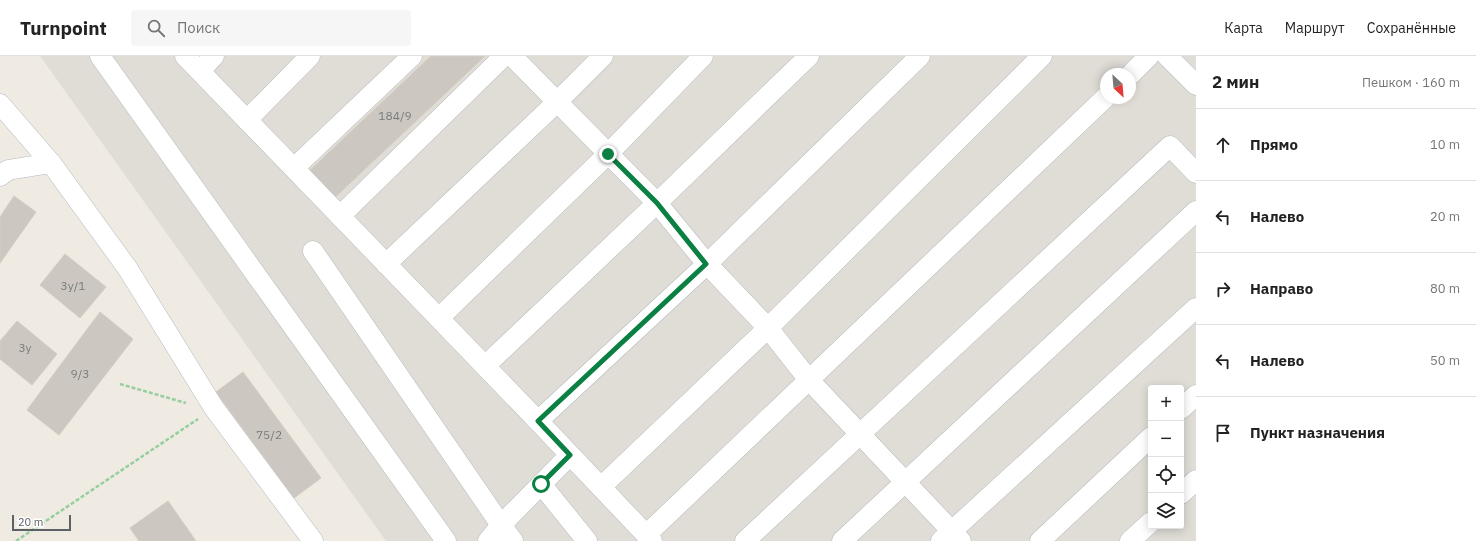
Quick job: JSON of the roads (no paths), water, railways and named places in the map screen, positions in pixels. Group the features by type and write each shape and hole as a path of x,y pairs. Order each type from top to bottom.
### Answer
{"lane":[{"path":"100,56 446,541"},
{"path":"186,56 649,538 809,380 1100,103"},
{"path":"200,71 214,56"},
{"path":"247,120 310,56"},
{"path":"294,168 412,56"},
{"path":"340,216 504,56"},
{"path":"512,56 657,203 706,264 768,328 809,380 905,482 951,538 1196,308"},
{"path":"386,264 557,102 603,56"},
{"path":"439,318 608,154 703,56"},
{"path":"484,366 657,203 808,56"},
{"path":"538,421 706,264 920,56"},
{"path":"601,487 768,328 1042,56"},
{"path":"1136,68 1149,56"},
{"path":"1167,56 1196,85"},
{"path":"0,104 52,163 128,269 214,408 313,541"},
{"path":"746,541 1170,146 1196,173"},
{"path":"0,176 8,170 52,163"},
{"path":"842,541 1196,211"},
{"path":"313,251 513,541"},
{"path":"1184,406 1196,395"},
{"path":"1040,541 1148,440"},
{"path":"488,541 501,525 570,455"},
{"path":"1182,493 1196,480"},
{"path":"541,484 587,541"},
{"path":"1130,541 1148,525"}]}
